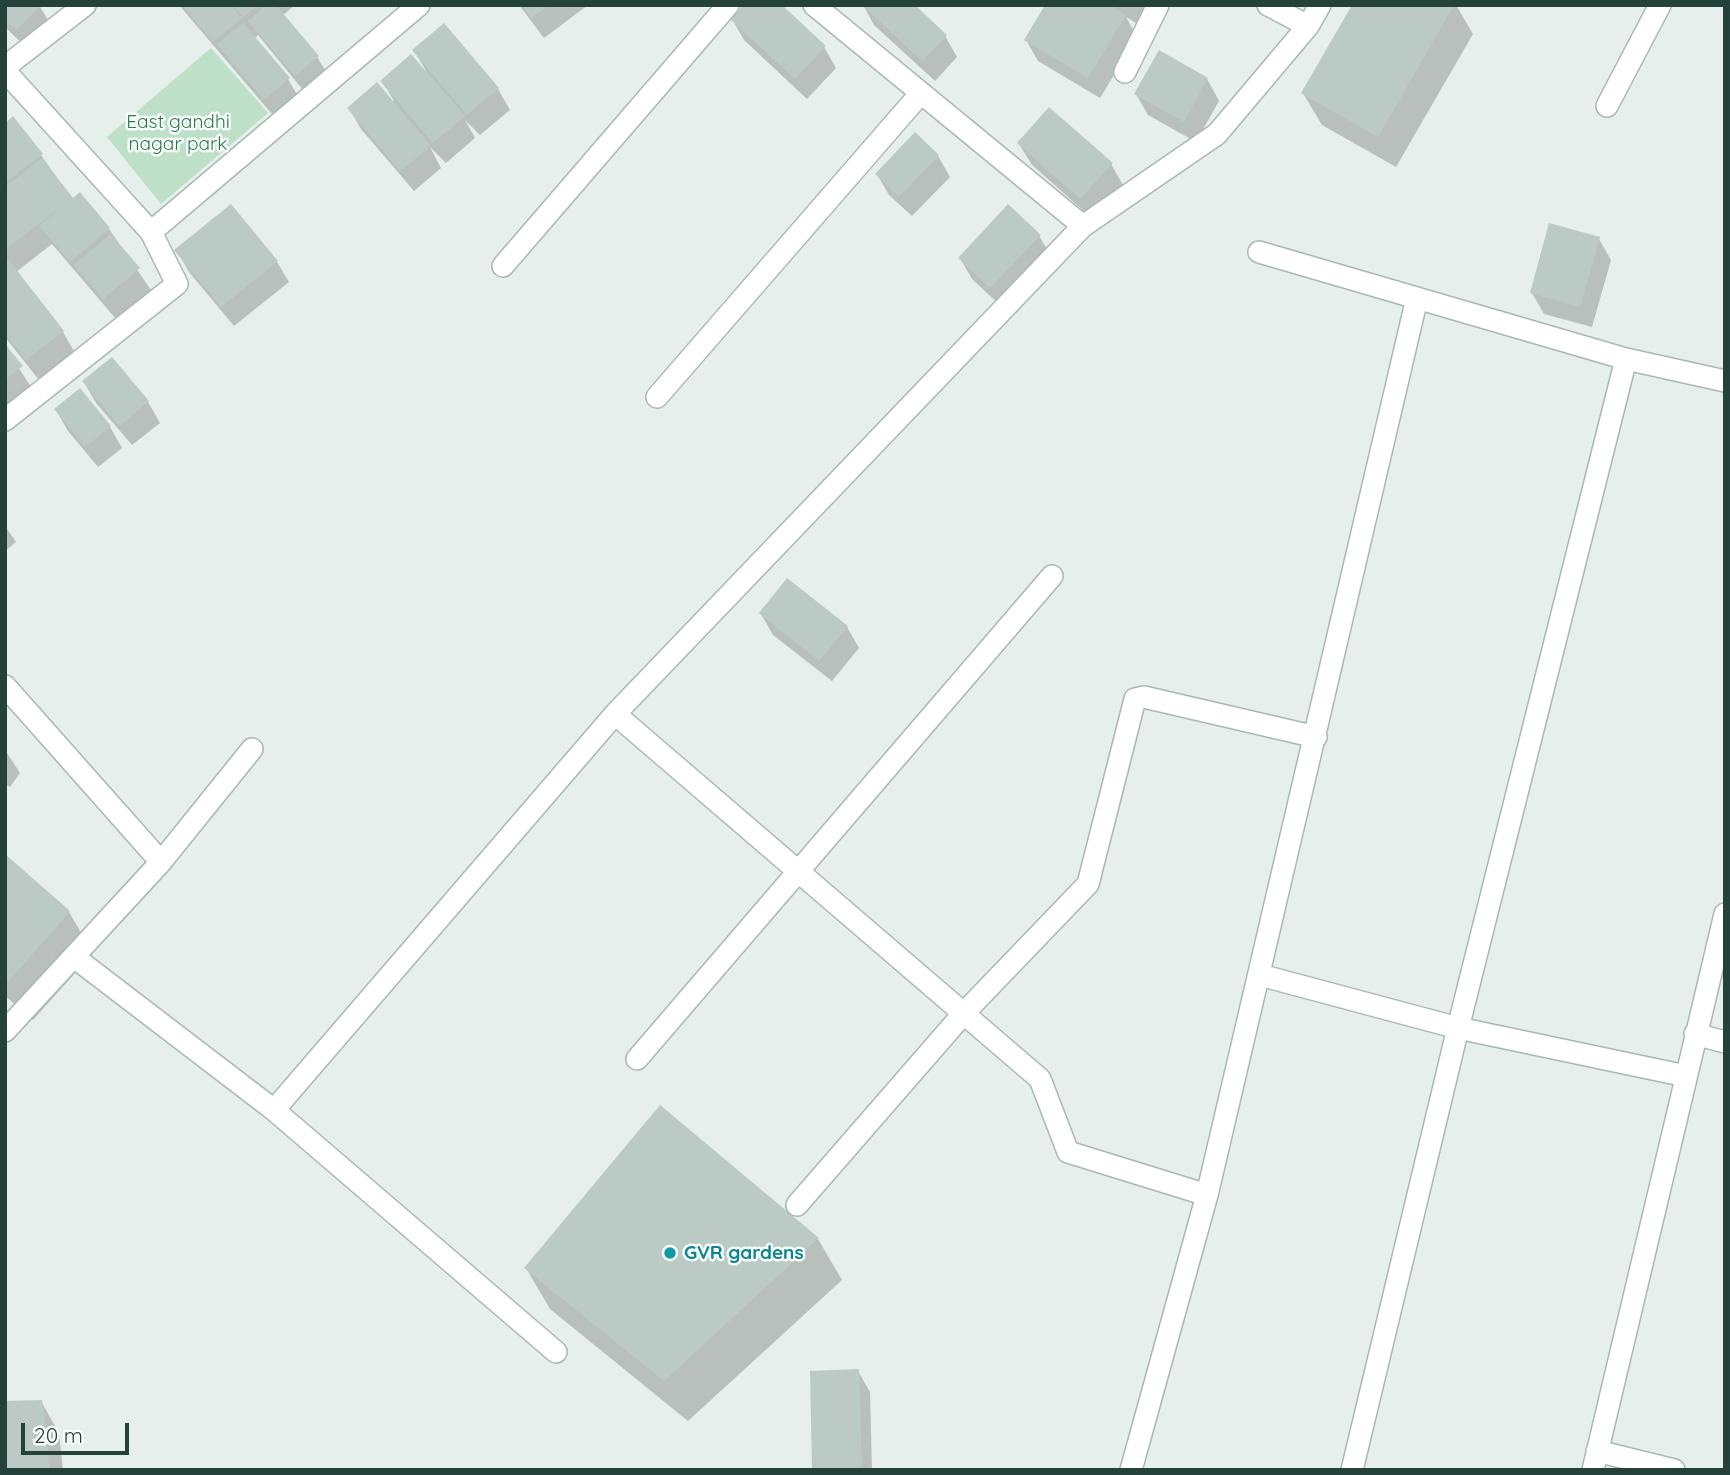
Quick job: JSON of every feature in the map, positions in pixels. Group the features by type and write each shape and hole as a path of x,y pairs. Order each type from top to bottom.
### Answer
{"street":[{"path":"5,420 177,284 151,232 5,69 85,5"},
{"path":"151,232 419,5"},
{"path":"503,266 728,5"},
{"path":"814,5 1083,226"},
{"path":"1125,72 1158,5"},
{"path":"1268,5 1308,26"},
{"path":"274,1110 615,714 1083,226 1217,134 1308,26 1320,5"},
{"path":"1606,106 1660,5"},
{"path":"657,397 921,93"},
{"path":"1259,252 1626,359 1725,381"},
{"path":"1131,1470 1207,1195 1417,298"},
{"path":"1352,1470 1458,1028 1626,359"},
{"path":"637,1059 1052,576"},
{"path":"5,686 160,862"},
{"path":"797,1205 964,1013 1088,884 1135,699 1143,697 1316,737"},
{"path":"615,714 1040,1079 1068,1152 1207,1195"},
{"path":"5,1031 160,862 252,749"},
{"path":"1674,1470 1595,1460 1725,914"},
{"path":"74,957 274,1110 556,1352"},
{"path":"1260,975 1458,1028 1686,1076"},
{"path":"1695,1034 1725,1042"}],"green space":[{"name":"East gandhi nagar park","path":"211,48 268,113 161,204 107,137"}],"building":[{"path":"5,5 41,5 16,30 5,20"},
{"path":"182,5 231,5 242,18 213,42"},
{"path":"233,5 258,5 243,17"},
{"path":"266,5 276,5 319,56 295,76 248,21"},
{"path":"521,5 549,5 531,18"},
{"path":"743,5 782,5 826,46 795,79 730,19"},
{"path":"862,5 915,5 947,35 922,61"},
{"path":"1045,5 1110,5 1126,15 1088,78 1024,40"},
{"path":"1352,5 1454,5 1378,137 1301,93"},
{"path":"243,23 290,78 264,100 217,44"},
{"path":"444,23 499,88 467,115 412,50"},
{"path":"1159,50 1208,78 1184,122 1134,94"},
{"path":"411,54 465,116 433,143 380,81"},
{"path":"377,82 431,146 400,171 347,108"},
{"path":"1049,107 1113,163 1080,199 1017,143"},
{"path":"13,116 43,154 5,183 5,123"},
{"path":"915,132 939,155 899,197 875,174"},
{"path":"42,158 73,198 80,192 110,228 70,262 39,226 66,203 5,250 5,187"},
{"path":"231,204 278,261 221,307 174,250"},
{"path":"1008,204 1041,235 990,288 958,258"},
{"path":"1549,223 1600,237 1580,307 1530,293"},
{"path":"111,234 140,268 103,299 74,265"},
{"path":"5,255 64,331 26,360 5,334"},
{"path":"5,344 23,366 5,380"},
{"path":"112,357 149,401 119,426 82,381"},
{"path":"80,388 111,426 85,447 54,409"},
{"path":"787,578 848,626 819,661 759,613"},
{"path":"5,854 70,911 9,981 5,977"},
{"name":"GVR gardens","path":"660,1105 819,1238 664,1381 524,1268"},
{"path":"859,1369 862,1470 812,1470 810,1371"},
{"path":"42,1400 50,1470 5,1470 5,1401"}],"place":[{"name":"GVR gardens","path":"670,1253"}]}
